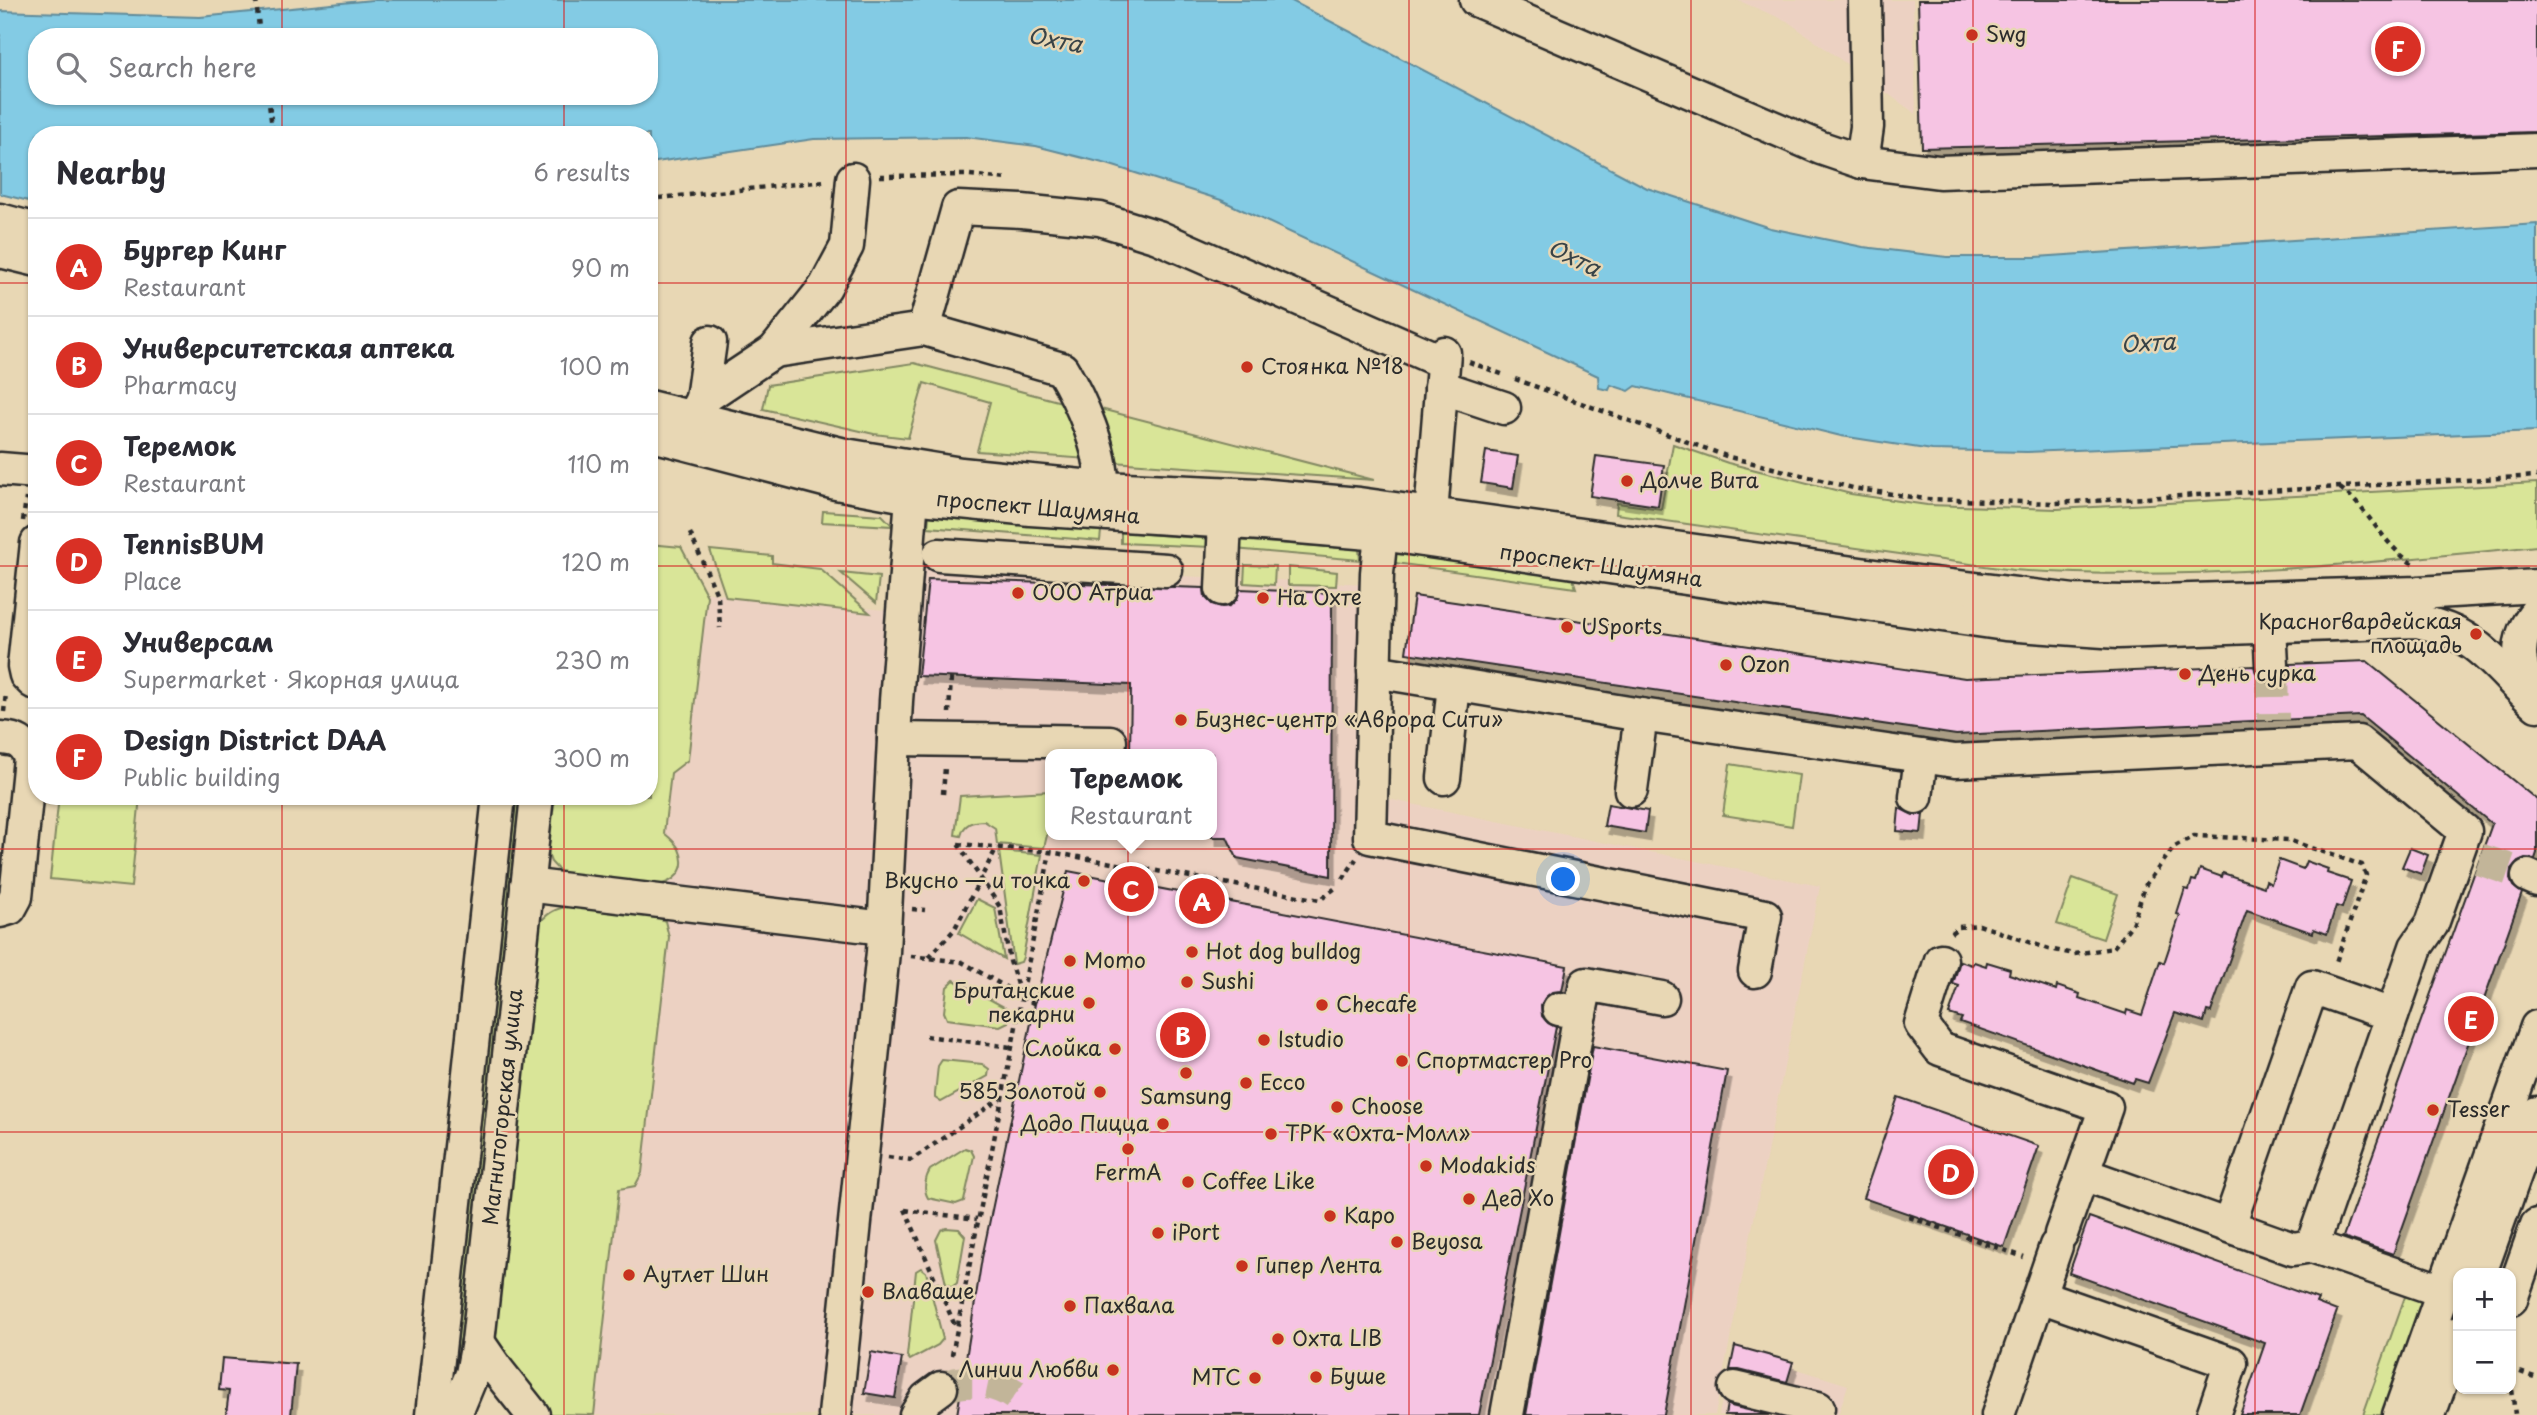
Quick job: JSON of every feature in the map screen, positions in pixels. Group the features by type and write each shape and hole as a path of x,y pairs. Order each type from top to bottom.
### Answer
{"street":[{"path":"1862,162 1867,127 1865,0"},
{"path":"1492,3 1821,148 1862,162 1939,172 2537,150"},
{"path":"694,420 774,351 825,287 847,246 853,179"},
{"path":"924,329 958,208 1100,219 1158,237 1443,367 1504,408"},
{"path":"0,220 28,228"},
{"path":"0,251 28,258"},
{"path":"774,351 924,329 1062,369 1081,400 1101,467 1108,501 1109,566"},
{"path":"694,420 710,342"},
{"path":"1431,514 1443,367"},
{"name":"проспект Шаумяна","path":"658,410 795,444 895,464 984,477 1225,521 1381,534 2005,624 2118,632 2417,621 2442,626 2463,635 2534,702"},
{"name":"проспект Шаумяна","path":"658,431 694,420 824,480 912,497 1030,509 1108,501 1259,495 1431,514 1932,584 2074,601 2127,603 2537,586"},
{"path":"0,469 28,471"},
{"path":"835,1415 883,953 894,739 912,497"},
{"path":"1222,589 1225,521"},
{"path":"1381,534 1377,573 1370,838 1765,916 1755,971"},
{"path":"939,555 1166,570"},
{"path":"2534,702 2520,668 2519,645 2526,624 2537,611"},
{"path":"2270,627 2272,665"},
{"path":"28,628 24,666 28,677"},
{"path":"1374,671 1641,715 1955,761 2274,733 2358,742 2465,831 2468,855 2432,924 2416,947 2312,1245"},
{"path":"0,680 28,682"},
{"path":"1444,778 1454,685"},
{"path":"1631,789 1641,715"},
{"path":"0,738 15,739 25,746 28,753"},
{"path":"894,739 1110,741"},
{"path":"1916,797 1921,756"},
{"path":"0,911 9,908 16,897 28,778"},
{"name":"Магнитогорская улица","path":"432,1415 498,805"},
{"name":"Магнитогорская улица","path":"455,1415 472,1374 478,1342 536,805"},
{"path":"527,886 884,928"},
{"path":"1941,960 1921,1024 1940,1049 2106,1107 1998,1415"},
{"path":"1507,1415 1570,1011 1586,984 1662,998"},
{"path":"2229,1225 2312,987 2392,1015"},
{"path":"2399,1415 2537,1027"},
{"path":"2482,1268 2537,1113"},
{"path":"2083,1174 2293,1249 2312,1245 2443,1291"},
{"path":"2516,1285 2537,1225"},
{"path":"2040,1296 2231,1363 2213,1415"},
{"path":"478,1342 533,1415"},
{"path":"2429,1415 2451,1371"},
{"path":"916,1415 926,1398 941,1388"},
{"path":"1735,1388 1818,1407"}],"path":[{"path":"256,0 259,28"},
{"path":"269,105 271,126"},
{"path":"1443,367 1729,457 1853,488 1913,497 2055,503 2537,476"},
{"path":"2339,487 2353,498 2392,548 2419,568"},
{"path":"24,511 28,511"},
{"path":"690,533 718,597 720,628"},
{"path":"1941,960 1948,937 1959,927 1979,925 2049,949 2074,954 2113,948 2132,925 2146,884 2175,846 2194,836 2288,840 2362,865 2367,875 2326,992"},
{"path":"1021,996 1010,961 1000,907 958,844 1050,852 1320,900 1338,886"},
{"path":"929,958 954,930 997,847"},
{"path":"952,1355 1050,852"},
{"path":"908,956 962,962 1035,1004"},
{"path":"926,1036 1011,1047"},
{"path":"876,1156 911,1160 1001,1099"},
{"path":"957,1328 905,1209 977,1219"},
{"path":"1909,1217 2056,1248"},
{"path":"2520,1372 2537,1378"},
{"path":"2513,1394 2515,1415"}],"shaded area":[{"path":"1737,0 1913,0 1916,114 1787,21"},
{"path":"921,565 1392,585 1387,799 1820,886 1715,1415 570,1415 648,805 658,805 658,698 668,589 916,613"},
{"path":"1734,1344 1795,1362 1794,1368 1848,1385 1838,1415 1719,1415"}],"green space":[{"path":"914,363 1069,404 1088,459 977,451 990,402 924,383 908,438 874,434 763,409 768,385"},
{"path":"1093,407 1374,480 1113,462"},
{"path":"1673,444 1728,463 1851,494 1927,505 2057,509 2537,483 2537,546 2275,569 2144,574 2079,573 2013,570 1616,514 1617,503 1661,509"},
{"path":"823,511 882,515 893,526 822,522"},
{"path":"929,516 1101,531 1100,541 928,527"},
{"path":"1121,532 1212,539 1211,547 1121,543"},
{"path":"1235,540 1359,549 1360,560 1234,549"},
{"path":"658,545 681,547 707,596 688,760 671,773 664,833 678,847 682,857 680,870 673,879 653,886 562,874 551,862 546,848 551,805 658,805"},
{"path":"710,550 772,556 772,563 820,569 870,613 726,597"},
{"path":"1391,552 1573,579 1576,588 1388,562"},
{"path":"1245,565 1275,566 1274,585 1244,583"},
{"path":"1288,567 1337,572 1336,586 1288,585"},
{"path":"841,573 879,577 876,603"},
{"path":"1730,764 1799,775 1792,826 1723,815"},
{"path":"1045,791 1044,848 997,844 995,828 984,821 970,824 964,828 961,836 955,835 960,796"},
{"path":"58,805 139,805 131,887 50,879"},
{"path":"513,805 522,805 460,1364 453,1365"},
{"path":"999,851 1042,855 1023,957 1021,962 1014,964"},
{"path":"2073,878 2118,894 2103,939 2057,924"},
{"path":"977,899 995,908 1004,959 959,933"},
{"path":"571,906 657,917 665,921 669,937 642,1173 635,1186 619,1189 594,1415 550,1414 501,1355 493,1331 537,926 552,912"},
{"path":"954,980 1006,1008 1009,1012 1008,1022 1000,1026 947,1019 944,1012 947,987"},
{"path":"942,1060 982,1064 989,1069 988,1076 941,1102 935,1098 935,1094 938,1066"},
{"path":"965,1148 971,1150 974,1156 964,1201 956,1204 928,1198 925,1184 930,1170"},
{"path":"959,1229 965,1236 957,1283 952,1287 946,1284 936,1240 941,1230"},
{"path":"921,1268 926,1272 943,1339 938,1345 910,1360 907,1356 916,1271"},
{"path":"2407,1291 2424,1297 2383,1415 2363,1415"}],"water":[{"name":"Охта","path":"372,0 1290,0 1647,188 1770,228 1863,247 1947,257 2036,257 2537,224 2537,431 2027,452 1932,450 1841,436 1636,386 1629,391 1611,385 1609,390 1599,388 1598,376 1221,200 1107,164 1036,146 966,137 814,139 658,162 658,126 28,126 28,201 0,194 0,11 200,17"}],"building":[{"path":"1918,0 2537,0 2537,132 1922,148"},
{"path":"1486,451 1518,456 1513,488 1481,483"},
{"name":"Долче Вита","path":"1596,456 1664,465 1658,506 1590,496"},
{"path":"928,579 1204,588 1205,597 1212,604 1222,607 1230,606 1237,599 1240,589 1332,593 1331,876 1237,858 1227,837 1217,837 1217,749 1130,749 1131,685 918,676"},
{"path":"1414,596 1965,678 2254,666 2257,676 2264,682 2272,683 2283,680 2289,673 2290,664 2367,661 2537,800 2537,853 2535,859 2525,858 2511,869 2510,879 2513,886 2522,893 2393,1254 2343,1237 2492,824 2361,716 1956,735 1406,653"},
{"path":"1608,804 1648,811 1645,833 1604,826"},
{"path":"1899,808 1913,815 1923,814 1921,833 1897,831"},
{"path":"2410,848 2428,855 2421,874 2402,867"},
{"path":"2279,860 2303,869 2306,861 2328,869 2327,873 2351,881 2342,908 2336,906 2327,934 2314,929 2313,933 2247,910 2211,1012 2207,1011 2204,1022 2175,1013 2148,1083 2135,1079 2133,1083 1960,1022 1962,1018 1949,1014 1959,986 1953,984 1960,961 1986,966 1987,962 2010,969 2009,974 2056,990 2057,986 2080,994 2079,998 2126,1014 2127,1010 2142,1015 2160,961 2164,963 2180,915 2177,914 2185,889 2189,890 2192,880 2196,881 2200,869 2222,877 2223,873 2264,887 2266,881 2271,884"},
{"name":"ТРК «Охта-Молл»","path":"1068,871 1567,966 1562,991 1552,992 1541,1005 1542,1016 1556,1027 1479,1415 957,1415 982,1258 1035,1004"},
{"path":"1593,1046 1727,1071 1664,1415 1526,1415"},
{"path":"1898,1097 2039,1146 2004,1247 1863,1198"},
{"path":"2089,1217 2318,1299 2316,1303 2337,1311 2300,1415 2240,1415 2265,1343 2069,1273"},
{"path":"1735,1346 1793,1362 1787,1382 1730,1370"},
{"path":"871,1352 902,1358 895,1398 864,1393"},
{"path":"222,1358 296,1364 291,1415 226,1415 229,1391 219,1390"},
{"path":"1727,1404 1731,1406 1769,1415 1725,1415"}],"tunnel":[{"path":"2272,665 2273,720"},
{"path":"2479,859 2528,876"},
{"path":"941,1388 979,1382 998,1386 1015,1395"}],"place":[{"name":"Swg","path":"1972,35"},
{"name":"Design District DAA","path":"2398,49"},
{"name":"Стоянка №18","path":"1247,367"},
{"name":"Долче Вита","path":"1627,481"},
{"name":"ООО Атриа","path":"1018,593"},
{"name":"На Охте","path":"1263,598"},
{"name":"USports","path":"1567,627"},
{"name":"Красногвардейская площадь","path":"2476,634"},
{"name":"Ozon","path":"1726,665"},
{"name":"День сурка","path":"2185,674"},
{"name":"Бизнес-центр «Аврора Сити»","path":"1181,720"},
{"name":"Вкусно — и точка","path":"1084,881"},
{"name":"Теремок","path":"1131,889"},
{"name":"Бургер Кинг","path":"1202,901"},
{"name":"Hot dog bulldog","path":"1192,952"},
{"name":"Momo","path":"1070,961"},
{"name":"Sushi","path":"1187,982"},
{"name":"Британские пекарни","path":"1089,1003"},
{"name":"Checafe","path":"1322,1005"},
{"name":"Универсам","path":"2471,1019"},
{"name":"Университетская аптека","path":"1183,1035"},
{"name":"Istudio","path":"1264,1040"},
{"name":"Слойка","path":"1115,1049"},
{"name":"Спортмастер Pro","path":"1402,1061"},
{"name":"Samsung","path":"1186,1073"},
{"name":"Ecco","path":"1246,1083"},
{"name":"585 Золотой","path":"1100,1092"},
{"name":"Choose","path":"1337,1107"},
{"name":"Tesser","path":"2433,1110"},
{"name":"Додо Пицца","path":"1163,1124"},
{"name":"ТРК «Охта-Молл»","path":"1271,1134"},
{"name":"FermA","path":"1128,1149"},
{"name":"Modakids","path":"1426,1166"},
{"name":"TennisBUM","path":"1951,1172"},
{"name":"Coffee Like","path":"1188,1182"},
{"name":"Дед Хо","path":"1469,1199"},
{"name":"Каро","path":"1330,1216"},
{"name":"iPort","path":"1158,1233"},
{"name":"Beyosa","path":"1397,1242"},
{"name":"Гипер Лента","path":"1242,1266"},
{"name":"Аутлет Шин","path":"629,1275"},
{"name":"Влаваше","path":"868,1292"},
{"name":"Пахвала","path":"1070,1306"},
{"name":"Охта LIB","path":"1278,1339"},
{"name":"Линии Любви","path":"1113,1370"},
{"name":"Буше","path":"1316,1377"},
{"name":"МТС","path":"1255,1378"}]}
